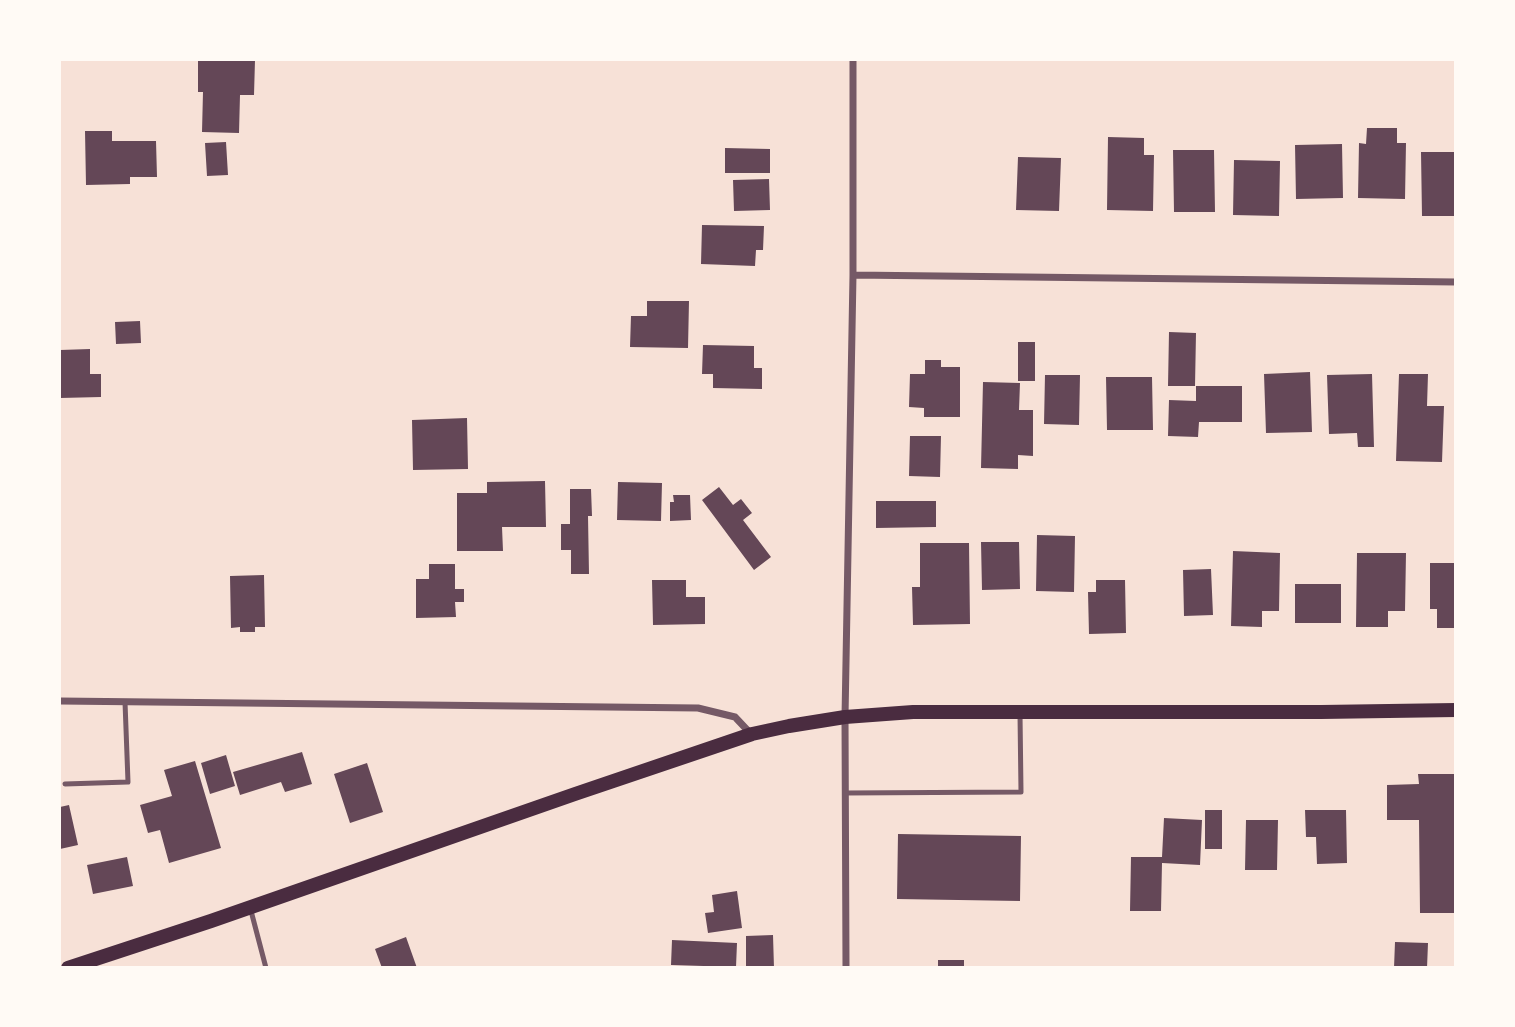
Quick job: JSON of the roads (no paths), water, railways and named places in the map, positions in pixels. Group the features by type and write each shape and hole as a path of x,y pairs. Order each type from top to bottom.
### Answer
{"main road":[{"path":"68,968 752,734 789,726 914,712 1455,710"}],"street":[{"path":"846,968 845,718 853,275 853,60"},
{"path":"853,275 1455,282"},
{"path":"60,701 698,708 735,718 752,734"}],"lane":[{"path":"65,784 128,782 125,702"},
{"path":"846,793 1021,792 1020,712"},
{"path":"250,907 266,968"}]}
